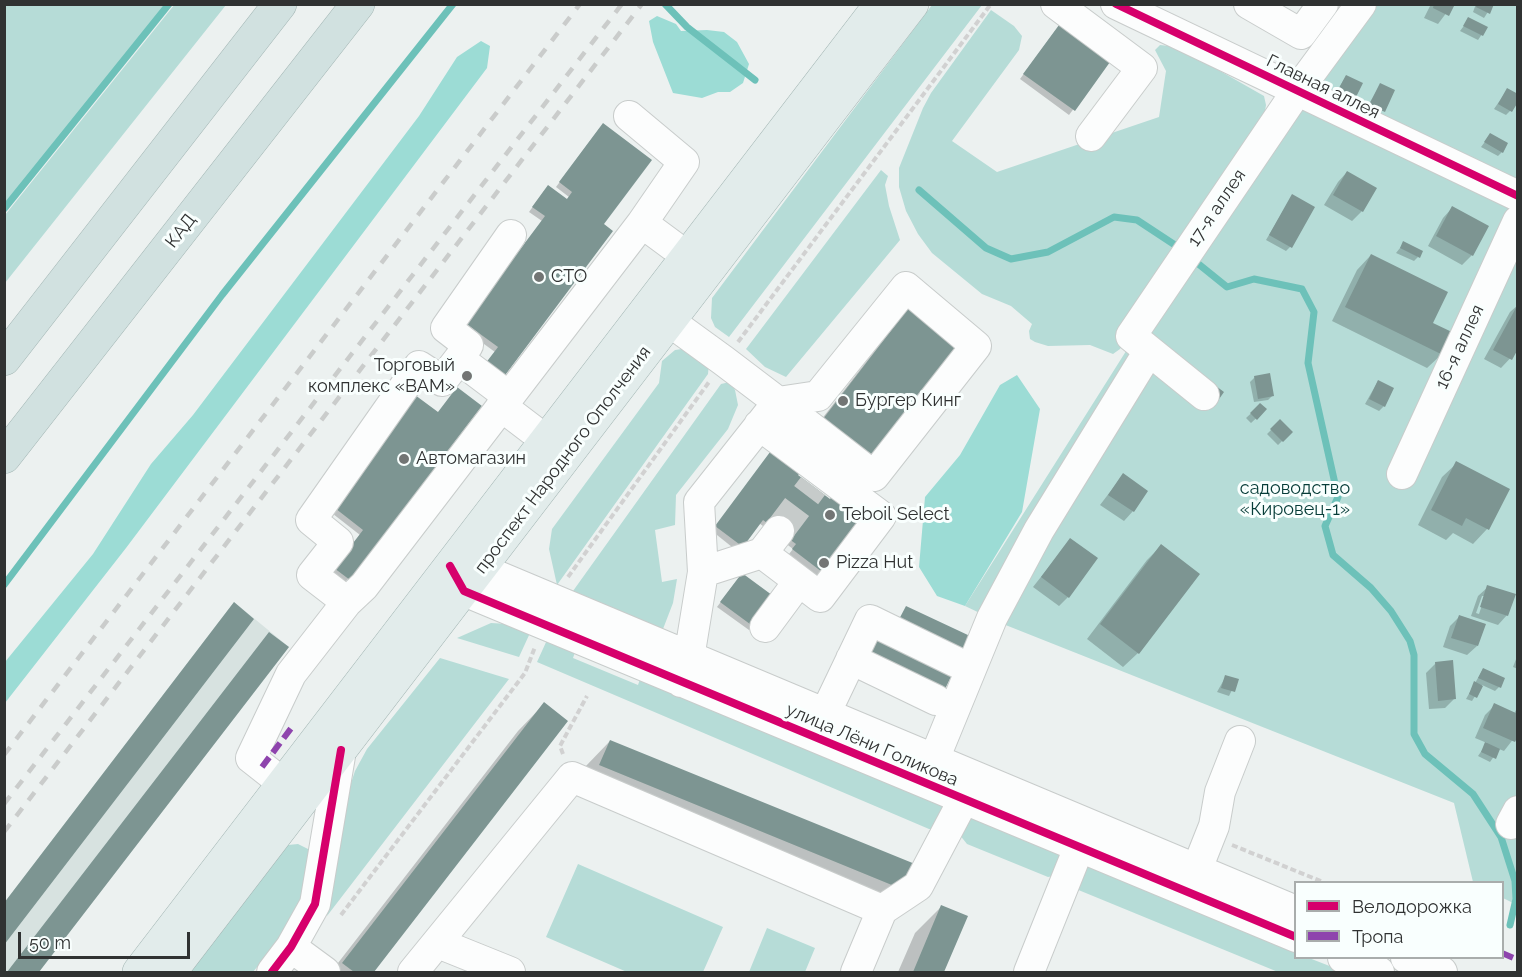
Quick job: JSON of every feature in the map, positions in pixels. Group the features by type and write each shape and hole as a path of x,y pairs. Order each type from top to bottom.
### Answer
{"highway":[{"path":"4,359 280,4"},
{"name":"КАД","path":"4,457 358,4"}],"main road":[{"name":"проспект Народного Ополчения","path":"170,972 341,750 465,575 547,441 881,4"},
{"name":"проспект Народного Ополчения","path":"139,972 284,784 465,575 669,321 912,4"}],"street":[{"path":"1056,4 1142,68 1091,136"},
{"name":"Главная аллея","path":"1116,4 1518,196"},
{"path":"1249,4 1301,34 1323,4"},
{"name":"17-я аллея","path":"1204,395 1131,336 1297,91 1361,4"},
{"path":"284,784 251,758 291,674 347,602 364,586 642,223 684,162 629,116"},
{"name":"16-я аллея","path":"1402,474 1518,221"},
{"path":"642,223 688,257"},
{"path":"347,602 312,574 338,542 311,520 419,366 442,381 459,359 468,345 446,328 511,235"},
{"path":"685,670 703,572 699,502 768,413 818,396 906,287 976,346 874,476 768,413"},
{"path":"669,321 724,361 768,413 818,479 881,516 820,597 800,581 770,542 703,572"},
{"path":"930,771 992,618 1039,530 1149,351"},
{"path":"459,359 547,441"},
{"name":"улица Лёни Голикова","path":"465,575 685,670 1192,881 1294,936"},
{"path":"765,627 800,581"},
{"path":"825,714 870,620 956,662"},
{"path":"851,659 936,700"},
{"name":"улица Лёни Голикова","path":"685,670 825,714 930,771"},
{"path":"1192,881 1214,826 1220,792 1240,741"},
{"path":"272,972 291,947 315,904 341,750"},
{"path":"413,972 572,777 882,910"},
{"path":"856,972 882,910 918,886 970,788"},
{"path":"1029,972 1084,836"},
{"name":"улица Лёни Голикова","path":"1192,881 1294,910"},
{"path":"438,943 510,972"},
{"path":"291,947 325,972"},
{"path":"1348,959 1379,972"}],"path":[{"path":"562,585 724,361 991,4"},
{"path":"336,921 525,673 538,637"},
{"path":"572,777 560,746 587,696"},
{"path":"1225,843 1320,881"}],"shaded area":[{"path":"657,16 676,24 681,31 724,32 737,42 749,64 743,83 730,92 718,92 702,98 673,93 653,42 649,21"},
{"path":"481,41 490,46 487,68 126,548 5,703 5,662 93,554 151,464 193,415 419,116 457,57"},
{"path":"1017,375 1040,409 1022,512 965,606 937,596 919,567 925,497 960,455 1000,385"},
{"path":"234,602 289,647 39,972 5,972 4,903"}],"green space":[{"path":"175,4 226,5 5,283 5,215"},
{"path":"4,5 166,5 5,205"},
{"path":"932,5 982,5 729,337 715,327 711,318 712,298"},
{"name":"садоводство «Кировец-1»","path":"1351,5 1517,5 1517,905 1504,898 1504,881 1473,881 1454,803 1003,624 965,606 1303,71"},
{"path":"991,10 1014,26 1022,36 1019,50 952,141 997,172 1159,117 1166,71 1155,50 1160,45 1178,47 1264,96 1266,105 1263,124 1120,349 1113,354 1090,345 1048,346 1030,339 1029,331 1032,324 1011,306 982,294 932,253 918,234 906,211 899,187 899,168 923,108 931,93"},
{"path":"881,170 888,176 885,185 900,240 786,377 765,367 746,349"},
{"path":"689,348 709,363 708,374 557,585 549,549 552,529 659,383 662,361 675,350"},
{"path":"730,382 735,390 738,405 728,429 676,495 675,525 655,530 662,582 677,579 673,603 663,629 573,591 721,384"},
{"path":"491,623 508,624 530,633 519,657 457,638"},
{"path":"547,640 575,652 573,658 638,685 640,679 952,808 936,829 929,829 537,662"},
{"path":"440,658 509,679 327,916 346,798 355,771 367,749"},
{"path":"968,815 1065,856 1053,876 1048,877 967,844 959,834"},
{"path":"298,844 308,849 311,860 301,903 282,936 253,972 185,972 288,845"},
{"path":"578,864 723,927 703,972 627,972 546,937"},
{"path":"1085,864 1294,952 1294,959 1312,959 1345,972 1278,972 1076,889"},
{"path":"767,928 815,948 805,972 749,972"}],"building":[{"path":"1434,4 1455,4 1449,16 1433,8"},
{"path":"1477,4 1494,4 1490,14 1476,7"},
{"path":"1468,17 1488,27 1483,36 1463,26"},
{"path":"1059,25 1110,62 1075,111 1023,74"},
{"path":"1346,75 1363,83 1356,97 1339,88"},
{"path":"1380,83 1395,90 1385,112 1369,105"},
{"path":"1507,88 1518,94 1518,102 1512,112 1498,104"},
{"name":"СТО","path":"603,123 652,160 604,224 613,231 503,378 485,364 498,347 465,323 545,216 532,207 548,185 567,199 572,192 559,182"},
{"path":"1490,133 1508,143 1503,153 1484,142"},
{"path":"1347,171 1377,188 1363,212 1333,195"},
{"path":"1292,194 1315,207 1292,248 1269,235"},
{"path":"1452,206 1489,226 1473,256 1436,236"},
{"path":"1403,241 1423,251 1420,258 1400,248"},
{"path":"1371,254 1448,292 1433,323 1454,333 1443,355 1345,307"},
{"path":"1518,304 1518,349 1512,360 1493,350"},
{"path":"910,306 960,345 873,458 823,419"},
{"path":"1270,373 1274,396 1258,399 1254,376"},
{"path":"1378,380 1394,388 1385,407 1369,399"},
{"path":"1212,383 1224,392 1217,402 1205,392"},
{"name":"Автомагазин","path":"457,387 482,406 350,580 334,568 363,530 331,505 415,395 438,412"},
{"path":"1260,403 1267,409 1257,420 1250,413"},
{"path":"1280,419 1293,432 1283,442 1270,429"},
{"path":"773,448 803,470 798,475 830,499 835,493 869,518 826,575 792,549 796,544 763,520 743,547 715,526"},
{"path":"1456,461 1510,489 1489,530 1466,518 1462,526 1431,510"},
{"path":"1123,473 1148,491 1134,512 1108,495"},
{"path":"1070,538 1098,558 1069,598 1041,577"},
{"path":"1161,544 1200,574 1139,654 1100,624"},
{"path":"742,573 776,598 754,627 720,602"},
{"path":"1487,585 1516,594 1508,616 1480,607"},
{"path":"234,602 254,619 4,945 4,903"},
{"path":"906,606 970,636 960,656 896,625"},
{"path":"1459,615 1486,624 1478,646 1451,638"},
{"path":"269,632 289,647 39,972 7,972"},
{"path":"876,636 953,673 943,693 866,656"},
{"path":"1453,660 1456,699 1438,701 1435,662"},
{"path":"1483,668 1505,678 1501,688 1478,678"},
{"path":"1225,675 1239,679 1235,692 1221,688"},
{"path":"1474,681 1483,686 1477,698 1469,694"},
{"path":"544,702 568,721 374,972 354,972 342,963"},
{"path":"1494,703 1518,714 1518,736 1515,742 1483,728"},
{"path":"610,740 915,864 904,890 599,765"},
{"path":"1485,742 1500,749 1496,759 1481,752"},
{"path":"941,905 968,916 944,972 913,972"}],"waterway":[{"path":"4,209 169,4"},
{"path":"4,585 222,295 453,4"},
{"path":"665,4 687,27 755,80"},
{"path":"919,190 986,248 1011,259 1048,252 1114,217 1137,220 1178,247"},
{"path":"1196,262 1227,287 1254,279 1302,289 1314,312 1308,363 1338,497 1325,526 1333,555 1371,588 1391,611 1410,641 1414,655 1414,734 1425,754 1473,794 1501,837 1515,881 1516,899 1510,925"}],"tunnel":[{"path":"779,531 813,486"}],"railway":[{"path":"4,755 580,4"},
{"path":"4,804 622,4"},
{"path":"4,832 642,4"}],"marked path":[{"path":"262,767 292,727"},
{"path":"1504,954 1518,960"}],"cycle path":[{"path":"1116,4 1518,196"},
{"path":"450,566 464,591 1294,936"},
{"path":"272,972 291,947 315,904 341,750"}],"place":[{"name":"СТО","path":"539,277"},
{"name":"Торговый комплекс «ВАМ»","path":"467,376"},
{"name":"Бургер Кинг","path":"843,401"},
{"name":"Автомагазин","path":"404,459"},
{"name":"Teboil Select","path":"830,515"},
{"name":"Pizza Hut","path":"824,563"}]}
